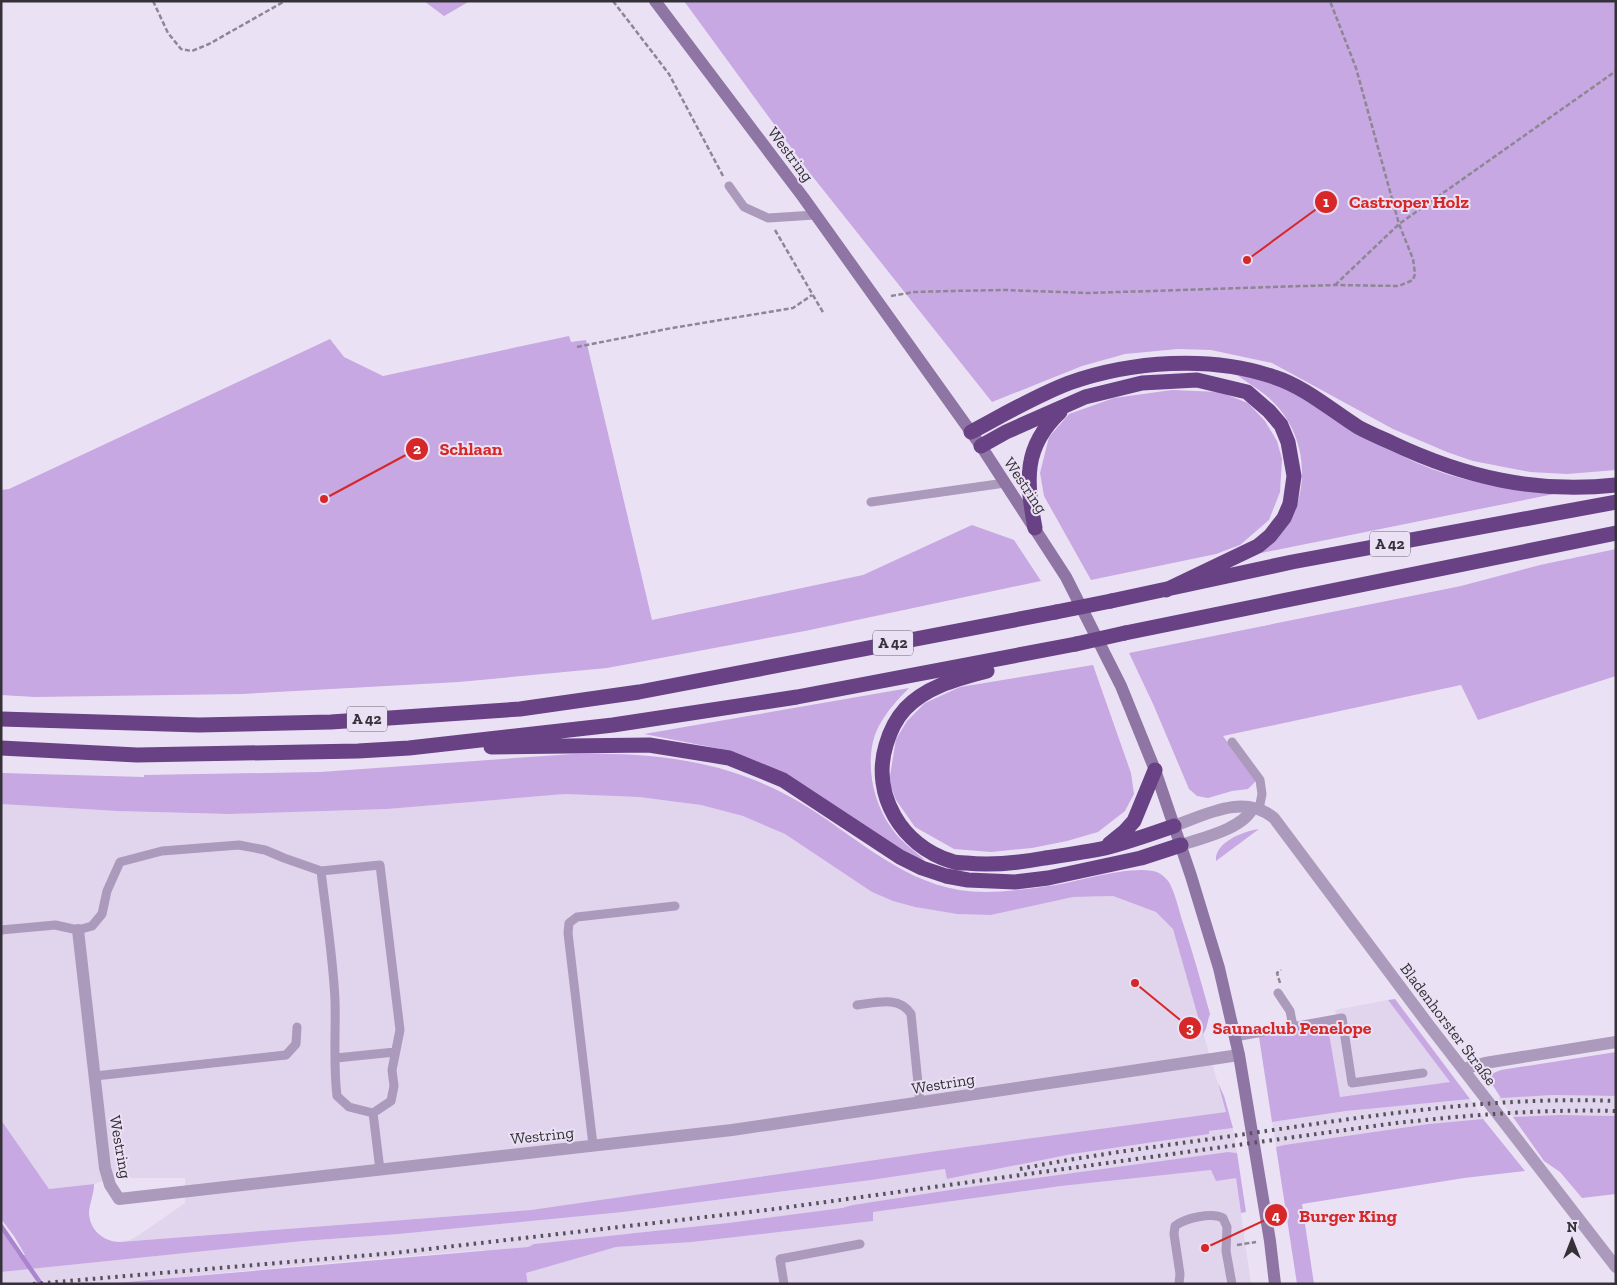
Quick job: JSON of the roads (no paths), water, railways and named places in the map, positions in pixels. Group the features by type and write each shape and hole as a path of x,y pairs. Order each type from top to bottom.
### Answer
{"highway":[{"path":"971,432 1021,405 1069,384 1106,373 1165,364 1199,364 1241,368 1275,377 1309,394 1360,427 1422,457 1478,476 1545,488 1588,488 1616,485"},
{"path":"981,446 1006,432 1085,397 1142,383 1197,380 1246,392 1269,411 1280,425 1288,442 1294,476 1290,504 1284,518 1270,536 1258,546 1166,590"},
{"path":"1035,528 1030,494 1031,456 1038,439 1048,424 1066,406"},
{"name":"A 42","path":"1,719 199,725 331,722 520,708 640,692 1112,601 1292,562 1616,502"},
{"name":"A 42","path":"1,748 137,754 358,751 409,748 633,722 797,697 1020,656 1125,632 1616,534"},
{"path":"1020,656 990,670 954,680 924,692 905,709 891,727 884,752 882,770 883,789 888,806 908,836 924,850 952,862 986,865 1015,864 1104,848 1174,826"},
{"path":"409,748 650,745 729,758 783,780 900,857 922,868 946,876 968,880 1015,882 1048,878 1141,858 1180,846"},
{"path":"1104,848 1134,821 1155,770"}],"main road":[{"name":"Westring","path":"655,1 878,299 981,446 1066,577 1121,686 1155,770 1218,968 1239,1055 1270,1241 1275,1284"}],"street":[{"path":"1174,826 1230,807 1242,806 1256,809"},
{"path":"1180,846 1237,824 1256,809"},
{"name":"Bladenhorster Straße","path":"1256,809 1266,812 1274,818 1463,1069 1616,1267"},
{"name":"Westring","path":"78,930 106,1168 110,1185 119,1199 732,1130 1239,1055"},
{"path":"1463,1069 1485,1063 1616,1042"}],"lane":[{"path":"729,186 744,207 768,218 815,215"},
{"path":"871,502 1005,483"},
{"path":"1232,742 1260,780 1262,794 1256,809"},
{"path":"1,930 55,925 78,930 92,926 102,914 108,891 120,862 162,851 239,845 266,850 321,871 380,865 400,1030 392,1070 394,1086 390,1101 373,1113 349,1107 337,1096 334,1072 336,1058 335,1000 321,871"},
{"path":"593,1145 568,933 569,924 577,917 675,906"},
{"path":"1278,993 1290,1011 1293,1026"},
{"path":"857,1005 889,1002 898,1003 906,1007 910,1014 920,1103"},
{"path":"1235,1037 1342,1018 1352,1083 1423,1073"},
{"path":"95,1076 286,1055 296,1044 297,1027"},
{"path":"336,1058 395,1052"},
{"path":"373,1113 380,1170"},
{"path":"1179,1282 1180,1274 1174,1234 1175,1226 1182,1220 1217,1215 1223,1218 1227,1227 1226,1251 1232,1284"},
{"path":"784,1284 780,1259 860,1244"}],"waterway":[{"path":"1,1226 41,1284"}],"railway":[{"path":"1020,1169 1139,1149 1437,1108 1526,1101 1616,1101"},
{"path":"33,1284 394,1253 775,1209 1396,1123 1506,1113 1616,1111"}],"place":[{"name":"Castroper Holz","path":"1247,260"},
{"name":"Schlaan","path":"324,499"},
{"name":"Saunaclub Penelope","path":"1135,983"},
{"name":"Burger King","path":"1205,1248"}]}
